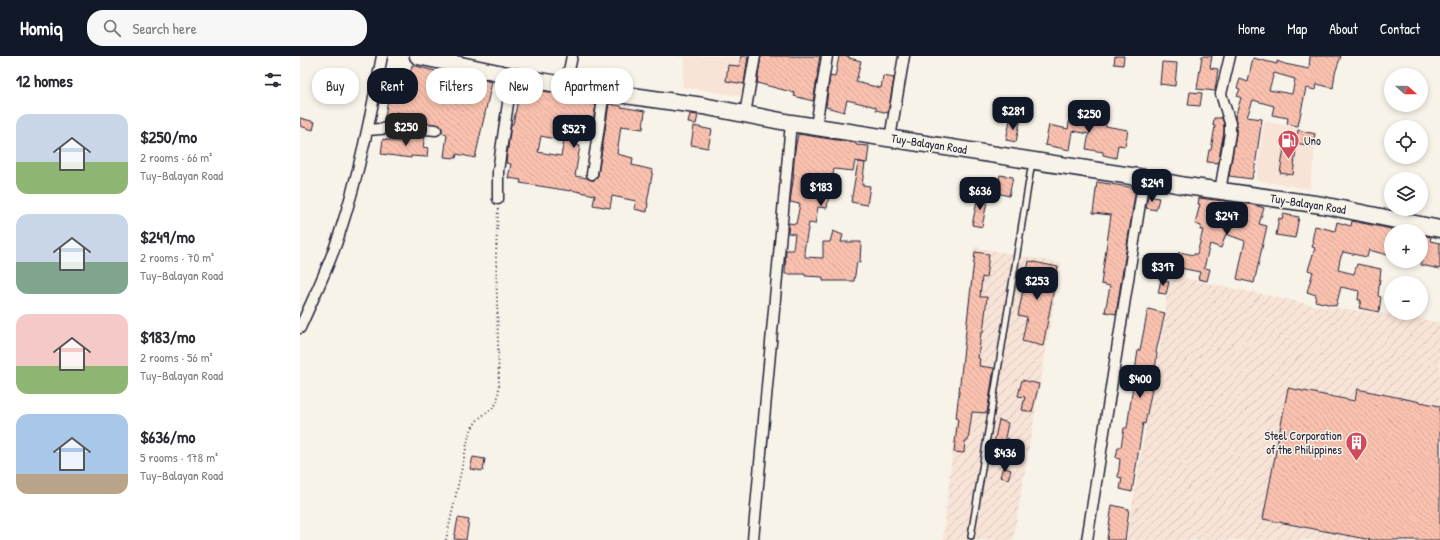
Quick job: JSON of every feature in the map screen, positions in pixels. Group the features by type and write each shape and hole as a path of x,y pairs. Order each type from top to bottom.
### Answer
{"main road":[{"name":"Tuy-Balayan Road","path":"418,56 495,72"},
{"name":"Tuy-Balayan Road","path":"633,97 1220,191 1322,205 1440,229"}],"street":[{"path":"300,328 340,232 368,130 382,56"},
{"path":"570,68 572,56"},
{"path":"745,114 755,56"},
{"path":"816,126 827,56"},
{"path":"890,138 904,56"},
{"path":"1220,191 1230,134 1230,124 1221,94 1230,56"},
{"path":"498,199 498,171 508,104"},
{"path":"592,174 602,104"},
{"path":"753,540 792,123"},
{"path":"368,130 404,127 436,130"},
{"path":"1087,540 1144,178"}],"lane":[{"path":"972,536 1032,161"}],"path":[{"path":"446,540 469,435 476,421 497,403 499,388 496,255 498,199"}],"shaded area":[{"path":"674,56 752,56 747,97 682,87 685,58"},
{"path":"1264,121 1317,132 1310,189 1256,180"},
{"path":"974,247 1061,263 1013,540 943,540"},
{"name":"Steel Corporation of the Philippines","path":"1171,275 1312,305 1384,314 1384,320 1427,320 1440,323 1440,540 1126,540 1166,312 1166,297"}],"building":[{"path":"741,56 748,56 744,84 726,81 728,65 739,66"},
{"path":"761,56 820,56 813,101 794,96 795,93 757,83"},
{"path":"839,56 849,56 849,58 861,61 856,82 881,88 883,76 894,78 888,113 876,110 876,107 847,100 844,112 826,107 830,76 835,77"},
{"path":"1115,56 1124,56 1123,65 1114,64"},
{"path":"1202,56 1212,56 1210,68 1218,69 1215,91 1197,89"},
{"path":"1310,56 1341,56 1335,73 1333,88 1317,84 1316,90 1306,88 1298,126 1287,124 1288,118 1272,115 1274,106 1253,100 1247,117 1262,119 1254,173 1252,179 1229,176 1236,134 1235,117 1241,98 1237,96 1240,89 1237,88 1240,79 1248,82 1253,58 1277,64 1277,61 1309,69","holes":["1274,73 1295,79 1292,94 1269,90"]},
{"path":"1162,62 1177,63 1175,86 1160,84"},
{"path":"412,65 426,69 426,104 487,104 487,81 492,82 475,158 457,154 456,158 444,157 447,134 442,133 442,128 439,125 413,121 414,116 396,112 394,121 384,122 387,104 418,104 418,68 411,68"},
{"path":"543,91 551,92 551,104 596,105 592,126 588,125 587,128 580,126 576,145 580,146 575,176 595,180 598,175 609,104 645,111 643,129 621,126 617,154 633,158 632,165 653,170 647,203 647,212 634,209 636,201 612,196 610,208 593,205 595,195 520,183 521,180 508,178 511,164 506,163 511,124 513,124 517,104 543,104","holes":["541,136 564,141 561,156 538,152"]},
{"path":"1190,92 1202,93 1200,106 1188,105"},
{"path":"1071,112 1098,117 1099,113 1107,115 1105,126 1128,130 1125,146 1118,145 1116,158 1103,155 1103,152 1086,149 1089,134 1073,131 1070,150 1045,145 1049,125 1068,129"},
{"path":"690,114 698,115 696,124 688,123"},
{"path":"300,118 315,122 313,130 300,126"},
{"path":"1214,118 1222,118 1224,124 1224,132 1218,163 1207,162 1209,150 1211,150 1215,126 1213,126"},
{"path":"1010,120 1020,122 1016,142 1006,140"},
{"path":"694,126 712,130 708,148 691,145"},
{"path":"1298,130 1315,134 1312,146 1296,143"},
{"path":"400,134 425,136 423,147 428,148 427,157 411,156 411,158 381,154 383,139 399,142"},
{"path":"798,134 869,146 867,163 855,161 853,171 834,169 827,208 818,207 815,224 809,223 804,251 805,257 823,258 823,242 830,242 833,231 843,235 841,242 861,242 860,262 857,262 854,281 823,281 823,277 805,276 805,274 785,274 786,250 793,250 795,234 788,233 789,223 796,224 800,204 790,202"},
{"name":"Uno","path":"1284,148 1296,149 1293,175 1280,173"},
{"path":"858,162 865,163 862,185 870,186 867,205 851,202"},
{"path":"1000,175 1013,177 1009,196 997,193"},
{"path":"1097,182 1136,188 1116,314 1105,312 1110,286 1101,284 1111,215 1093,213"},
{"path":"978,196 988,197 982,227 972,225"},
{"path":"1148,196 1159,198 1156,210 1146,208"},
{"path":"1199,198 1254,205 1264,208 1259,224 1267,226 1254,283 1237,279 1245,241 1226,234 1221,248 1210,244 1204,268 1210,269 1207,281 1198,279 1200,272 1175,267 1179,252 1194,255 1197,254 1203,230 1200,230 1201,226 1195,224 1200,204 1198,204"},
{"path":"1283,214 1299,217 1295,238 1276,235 1279,218 1282,219"},
{"path":"1352,221 1384,228 1384,254 1369,250 1367,257 1343,252 1338,270 1354,274 1357,264 1381,269 1378,296 1381,297 1379,312 1359,308 1361,300 1358,300 1359,291 1341,287 1336,306 1315,301 1316,295 1307,292 1313,272 1308,270 1315,248 1312,247 1314,241 1312,241 1315,226 1335,231 1337,222 1351,226"},
{"path":"1428,236 1431,237 1430,241 1440,243 1440,269 1428,266"},
{"path":"975,252 989,254 986,278 982,277 980,297 987,297 983,333 981,333 978,358 980,359 979,366 994,368 987,413 972,412 968,441 965,441 964,453 954,452 958,418 956,418"},
{"path":"1029,261 1058,267 1043,346 1022,341 1027,317 1018,315"},
{"path":"1161,280 1169,282 1166,294 1158,293"},
{"path":"1148,309 1165,313 1156,352 1155,371 1153,370 1150,389 1152,389 1145,424 1143,423 1132,492 1120,489 1122,478 1118,477 1120,459 1116,458 1118,447 1121,447 1124,428 1127,428 1138,350 1140,350"},
{"path":"1022,380 1039,384 1032,412 1022,410 1025,397 1018,396"},
{"name":"Steel Corporation of the Philippines","path":"1288,388 1355,401 1357,389 1440,406 1440,540 1371,540 1263,519"},
{"path":"999,420 1008,423 1005,438 1009,439 1004,459 991,456"},
{"path":"473,457 485,459 483,471 470,469"},
{"path":"1003,467 1011,470 1008,479 1000,477"},
{"path":"1112,505 1129,509 1125,540 1107,539"},
{"path":"458,518 469,520 466,540 454,539"}],"place":[{"name":"Uno","path":"1288,160"},
{"name":"Steel Corporation of the Philippines","path":"1357,462"}]}
